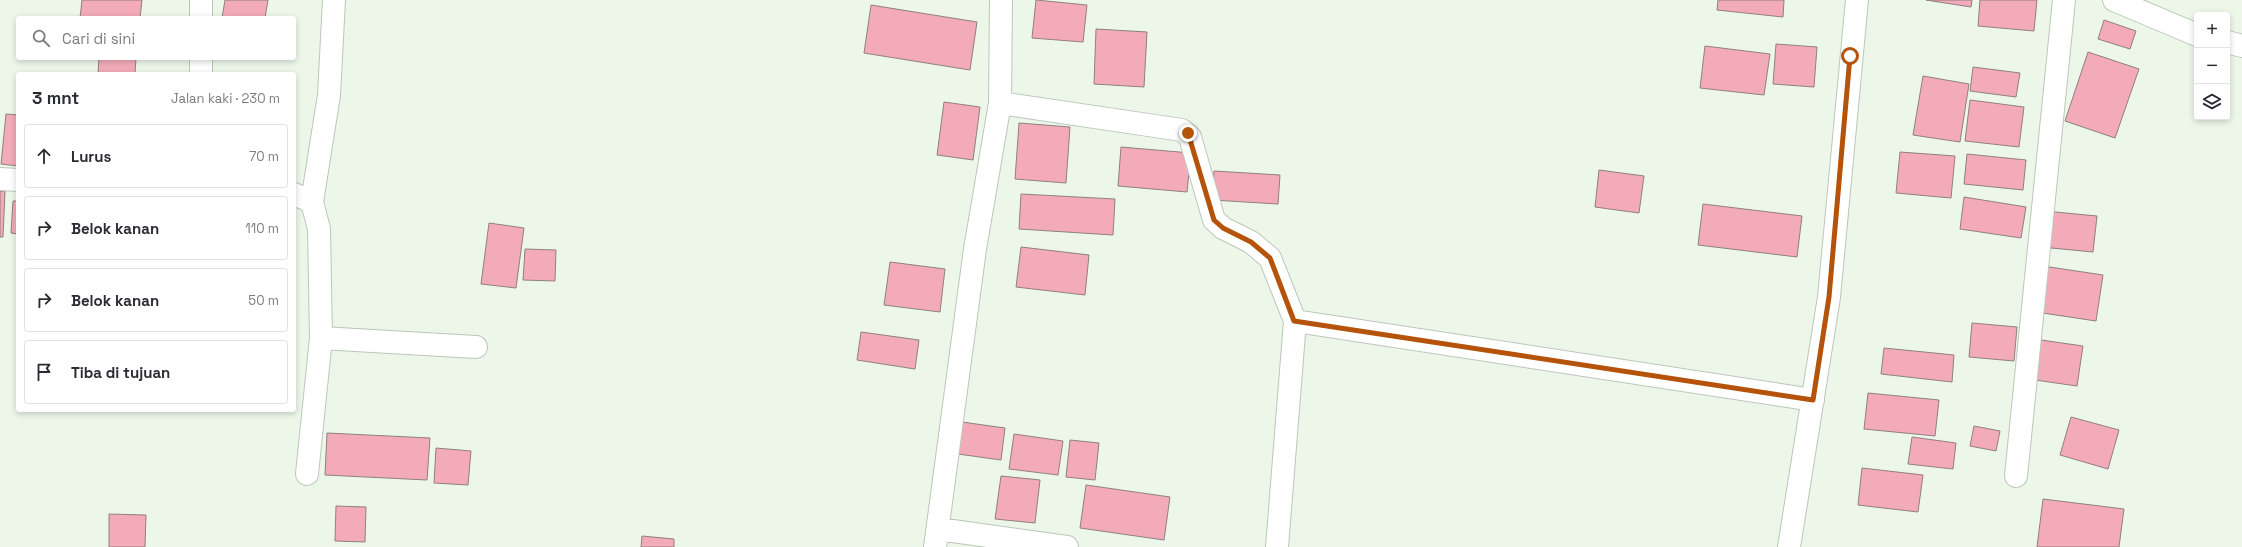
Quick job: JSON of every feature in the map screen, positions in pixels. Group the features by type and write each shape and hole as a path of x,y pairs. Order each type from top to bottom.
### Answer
{"street":[{"path":"201,0 201,16"},
{"path":"306,474 321,338 319,229 303,198 329,95 334,0"},
{"path":"1001,0 1000,103 974,249 937,538 1067,547"},
{"path":"1789,547 1829,297 1857,0"},
{"path":"2016,476 2064,0"},
{"path":"2114,0 2194,34"},
{"path":"2230,43 2242,46"},
{"path":"201,60 201,72"},
{"path":"1000,103 1182,130 1188,133 1214,220 1223,228 1251,242 1270,258 1294,321 1277,547"},
{"path":"0,179 16,180"},
{"path":"1294,321 1813,400"},
{"path":"321,338 476,347"}],"building":[{"path":"82,0 142,0 140,16 80,16"},
{"path":"225,0 268,0 265,16 222,16"},
{"path":"1036,0 1087,5 1083,42 1032,38"},
{"path":"1718,0 1784,0 1783,17 1717,10"},
{"path":"1926,0 1972,0 1971,7"},
{"path":"1980,0 2037,0 2034,31 1978,26"},
{"path":"871,5 977,22 970,70 864,53"},
{"path":"2104,20 2136,31 2130,49 2098,39"},
{"path":"1096,29 1147,32 1144,87 1094,84"},
{"path":"1776,44 1817,47 1814,87 1773,84"},
{"path":"1705,46 1770,54 1764,95 1700,88"},
{"path":"2088,52 2139,69 2115,138 2065,121"},
{"path":"99,60 136,60 135,72 98,72"},
{"path":"1973,67 2020,73 2016,97 1970,91"},
{"path":"1923,76 1969,84 1960,142 1913,135"},
{"path":"1970,100 2024,107 2019,147 1965,141"},
{"path":"944,102 980,107 973,160 937,155"},
{"path":"6,114 16,115 16,166 1,164"},
{"path":"1019,123 1070,127 1066,183 1015,179"},
{"path":"1121,147 1191,153 1187,192 1118,186"},
{"path":"1900,152 1955,156 1951,198 1896,193"},
{"path":"1967,154 2026,160 2023,190 1964,184"},
{"path":"1599,170 1644,176 1639,213 1595,207"},
{"path":"1214,171 1280,175 1278,204 1212,200"},
{"path":"0,191 5,191 3,237 0,237"},
{"path":"1021,194 1115,199 1113,235 1019,229"},
{"path":"1964,197 2026,207 2021,238 1960,229"},
{"path":"13,201 16,201 16,234 11,233"},
{"path":"1703,204 1802,216 1797,257 1698,245"},
{"path":"2045,211 2097,216 2093,252 2041,247"},
{"path":"489,223 524,228 516,288 481,284"},
{"path":"1021,247 1089,255 1085,295 1016,287"},
{"path":"525,249 556,250 555,281 523,280"},
{"path":"890,262 945,269 940,312 884,305"},
{"path":"2043,266 2103,275 2096,321 2036,312"},
{"path":"1972,323 2017,327 2014,361 1969,357"},
{"path":"861,332 919,340 915,369 857,360"},
{"path":"2034,339 2083,346 2077,386 2028,379"},
{"path":"1884,348 1954,355 1952,382 1881,374"},
{"path":"1868,393 1939,400 1935,436 1864,429"},
{"path":"2071,417 2119,430 2108,469 2060,455"},
{"path":"962,422 1005,428 1001,460 958,454"},
{"path":"1974,426 2000,431 1996,451 1970,446"},
{"path":"327,433 430,438 427,480 325,475"},
{"path":"1014,434 1063,441 1058,475 1009,469"},
{"path":"1912,437 1956,443 1953,469 1908,464"},
{"path":"1070,440 1099,443 1095,480 1066,477"},
{"path":"436,448 471,451 468,485 434,483"},
{"path":"1862,468 1923,475 1918,512 1858,505"},
{"path":"1001,476 1040,480 1035,523 995,519"},
{"path":"1086,485 1170,497 1164,540 1080,528"},
{"path":"2043,499 2124,509 2119,547 2037,547"},
{"path":"336,506 366,507 365,542 335,541"},
{"path":"109,514 146,515 145,547 109,547"},
{"path":"642,536 674,539 674,547 641,547"}],"route":[{"path":"1188,133 1214,220 1223,228 1251,242 1270,258 1294,321 1813,400 1829,297 1850,56"}]}
